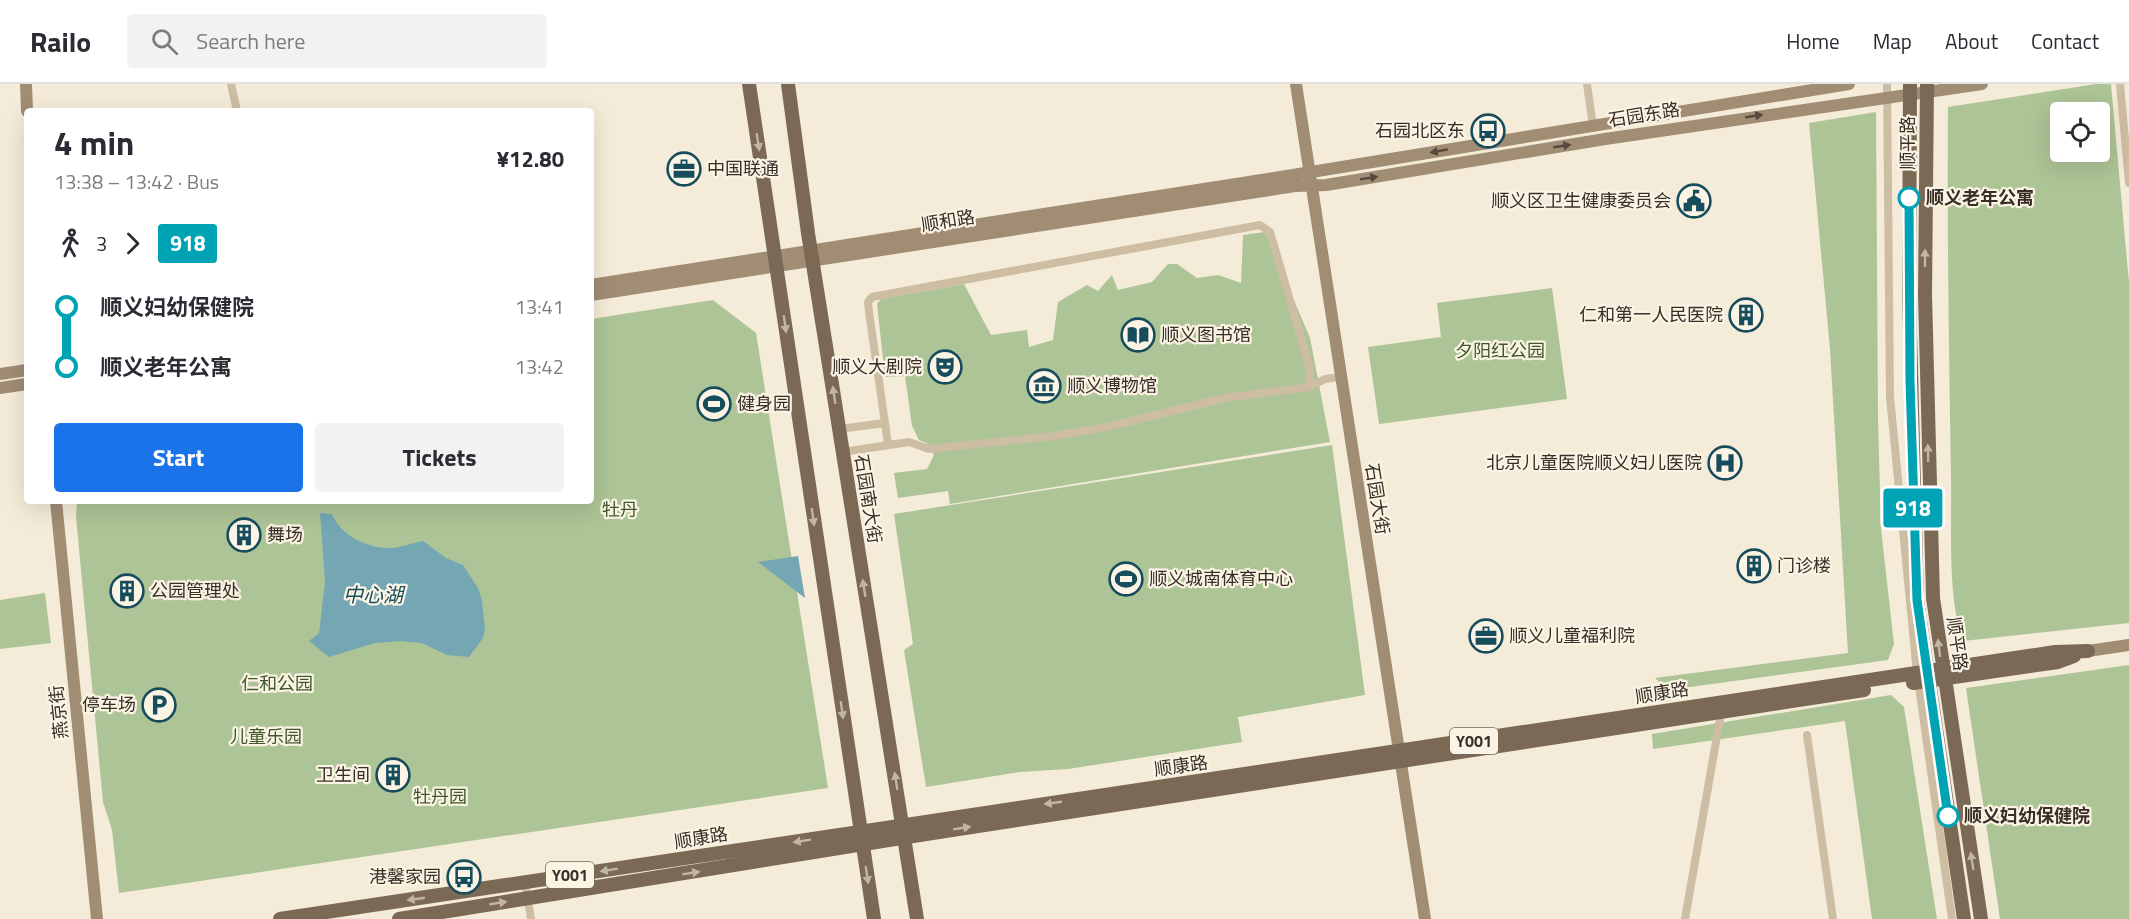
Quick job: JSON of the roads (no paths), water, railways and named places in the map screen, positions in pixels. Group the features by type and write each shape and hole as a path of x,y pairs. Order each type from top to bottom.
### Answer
{"main road":[{"path":"26,84 27,108"},
{"path":"749,84 874,919"},
{"name":"石园南大街","path":"788,84 842,452 917,919"},
{"name":"石园大街","path":"1296,84 1425,919"},
{"name":"石园东路","path":"1310,172 1849,84"},
{"name":"石园东路","path":"1311,186 1887,90 1982,84"},
{"name":"顺平路","path":"1910,88 1909,294 1912,489 1922,677 1964,919"},
{"name":"顺平路","path":"1927,88 1925,295 1928,489 1933,598 1981,919"},
{"name":"顺和路","path":"594,294 775,261 1310,172"},
{"name":"顺和路","path":"812,255 1295,186 1311,186"},
{"name":"顺和路","path":"594,285 775,261"},
{"path":"0,374 24,370"},
{"path":"0,388 24,384"},
{"name":"燕京街","path":"56,504 97,919"},
{"name":"顺康路","path":"399,919 904,832 1943,674 2055,652 2088,651 2129,645"},
{"name":"顺康路","path":"1399,758 1721,713 1922,677"},
{"name":"顺康路","path":"280,919 525,882 861,839"}],"street":[{"path":"231,84 236,108"},
{"path":"1587,84 1593,126"},
{"path":"2120,84 2129,183"},
{"path":"1887,90 1890,397 1952,919"},
{"path":"888,445 869,312 868,302 872,297 1260,225 1270,232 1309,365 1310,387"},
{"path":"1309,365 1317,375 1340,375"},
{"path":"842,452 909,442 929,448 1053,436 1107,427 1225,398 1310,387 1325,379 1340,375"},
{"path":"839,429 885,423"},
{"path":"1685,919 1721,713"},
{"path":"1807,735 1833,919"},
{"path":"525,882 531,919"}],"water":[{"name":"中心湖","path":"320,513 332,514 341,528 354,538 369,545 391,548 423,541 446,558 463,565 478,588 482,600 485,630 483,638 469,657 447,655 422,643 400,641 375,643 329,657 309,641 319,633 325,582"},
{"path":"798,556 805,598 758,562"}],"place":[{"name":"石园北区东","path":"1488,131"},
{"name":"中国联通","path":"684,169"},
{"name":"顺义老年公寓","path":"1909,198"},
{"name":"顺义区卫生健康委员会","path":"1694,201"},
{"name":"仁和第一人民医院","path":"1746,315"},
{"name":"顺义图书馆","path":"1138,335"},
{"name":"顺义大剧院","path":"945,367"},
{"name":"顺义博物馆","path":"1044,386"},
{"name":"健身园","path":"714,404"},
{"name":"北京儿童医院顺义妇儿医院","path":"1725,463"},
{"name":"舞场","path":"244,535"},
{"name":"门诊楼","path":"1754,566"},
{"name":"顺义城南体育中心","path":"1126,579"},
{"name":"公园管理处","path":"127,591"},
{"name":"顺义儿童福利院","path":"1486,636"},
{"name":"停车场","path":"159,705"},
{"name":"卫生间","path":"393,775"},
{"name":"顺义妇幼保健院","path":"1948,816"},
{"name":"港馨家园","path":"464,877"}],"park label":[{"name":"夕阳红公园","path":"1500,351"},
{"name":"牡丹","path":"620,510"},
{"name":"仁和公园","path":"277,684"},
{"name":"儿童乐园","path":"266,737"},
{"name":"牡丹园","path":"440,797"}]}
